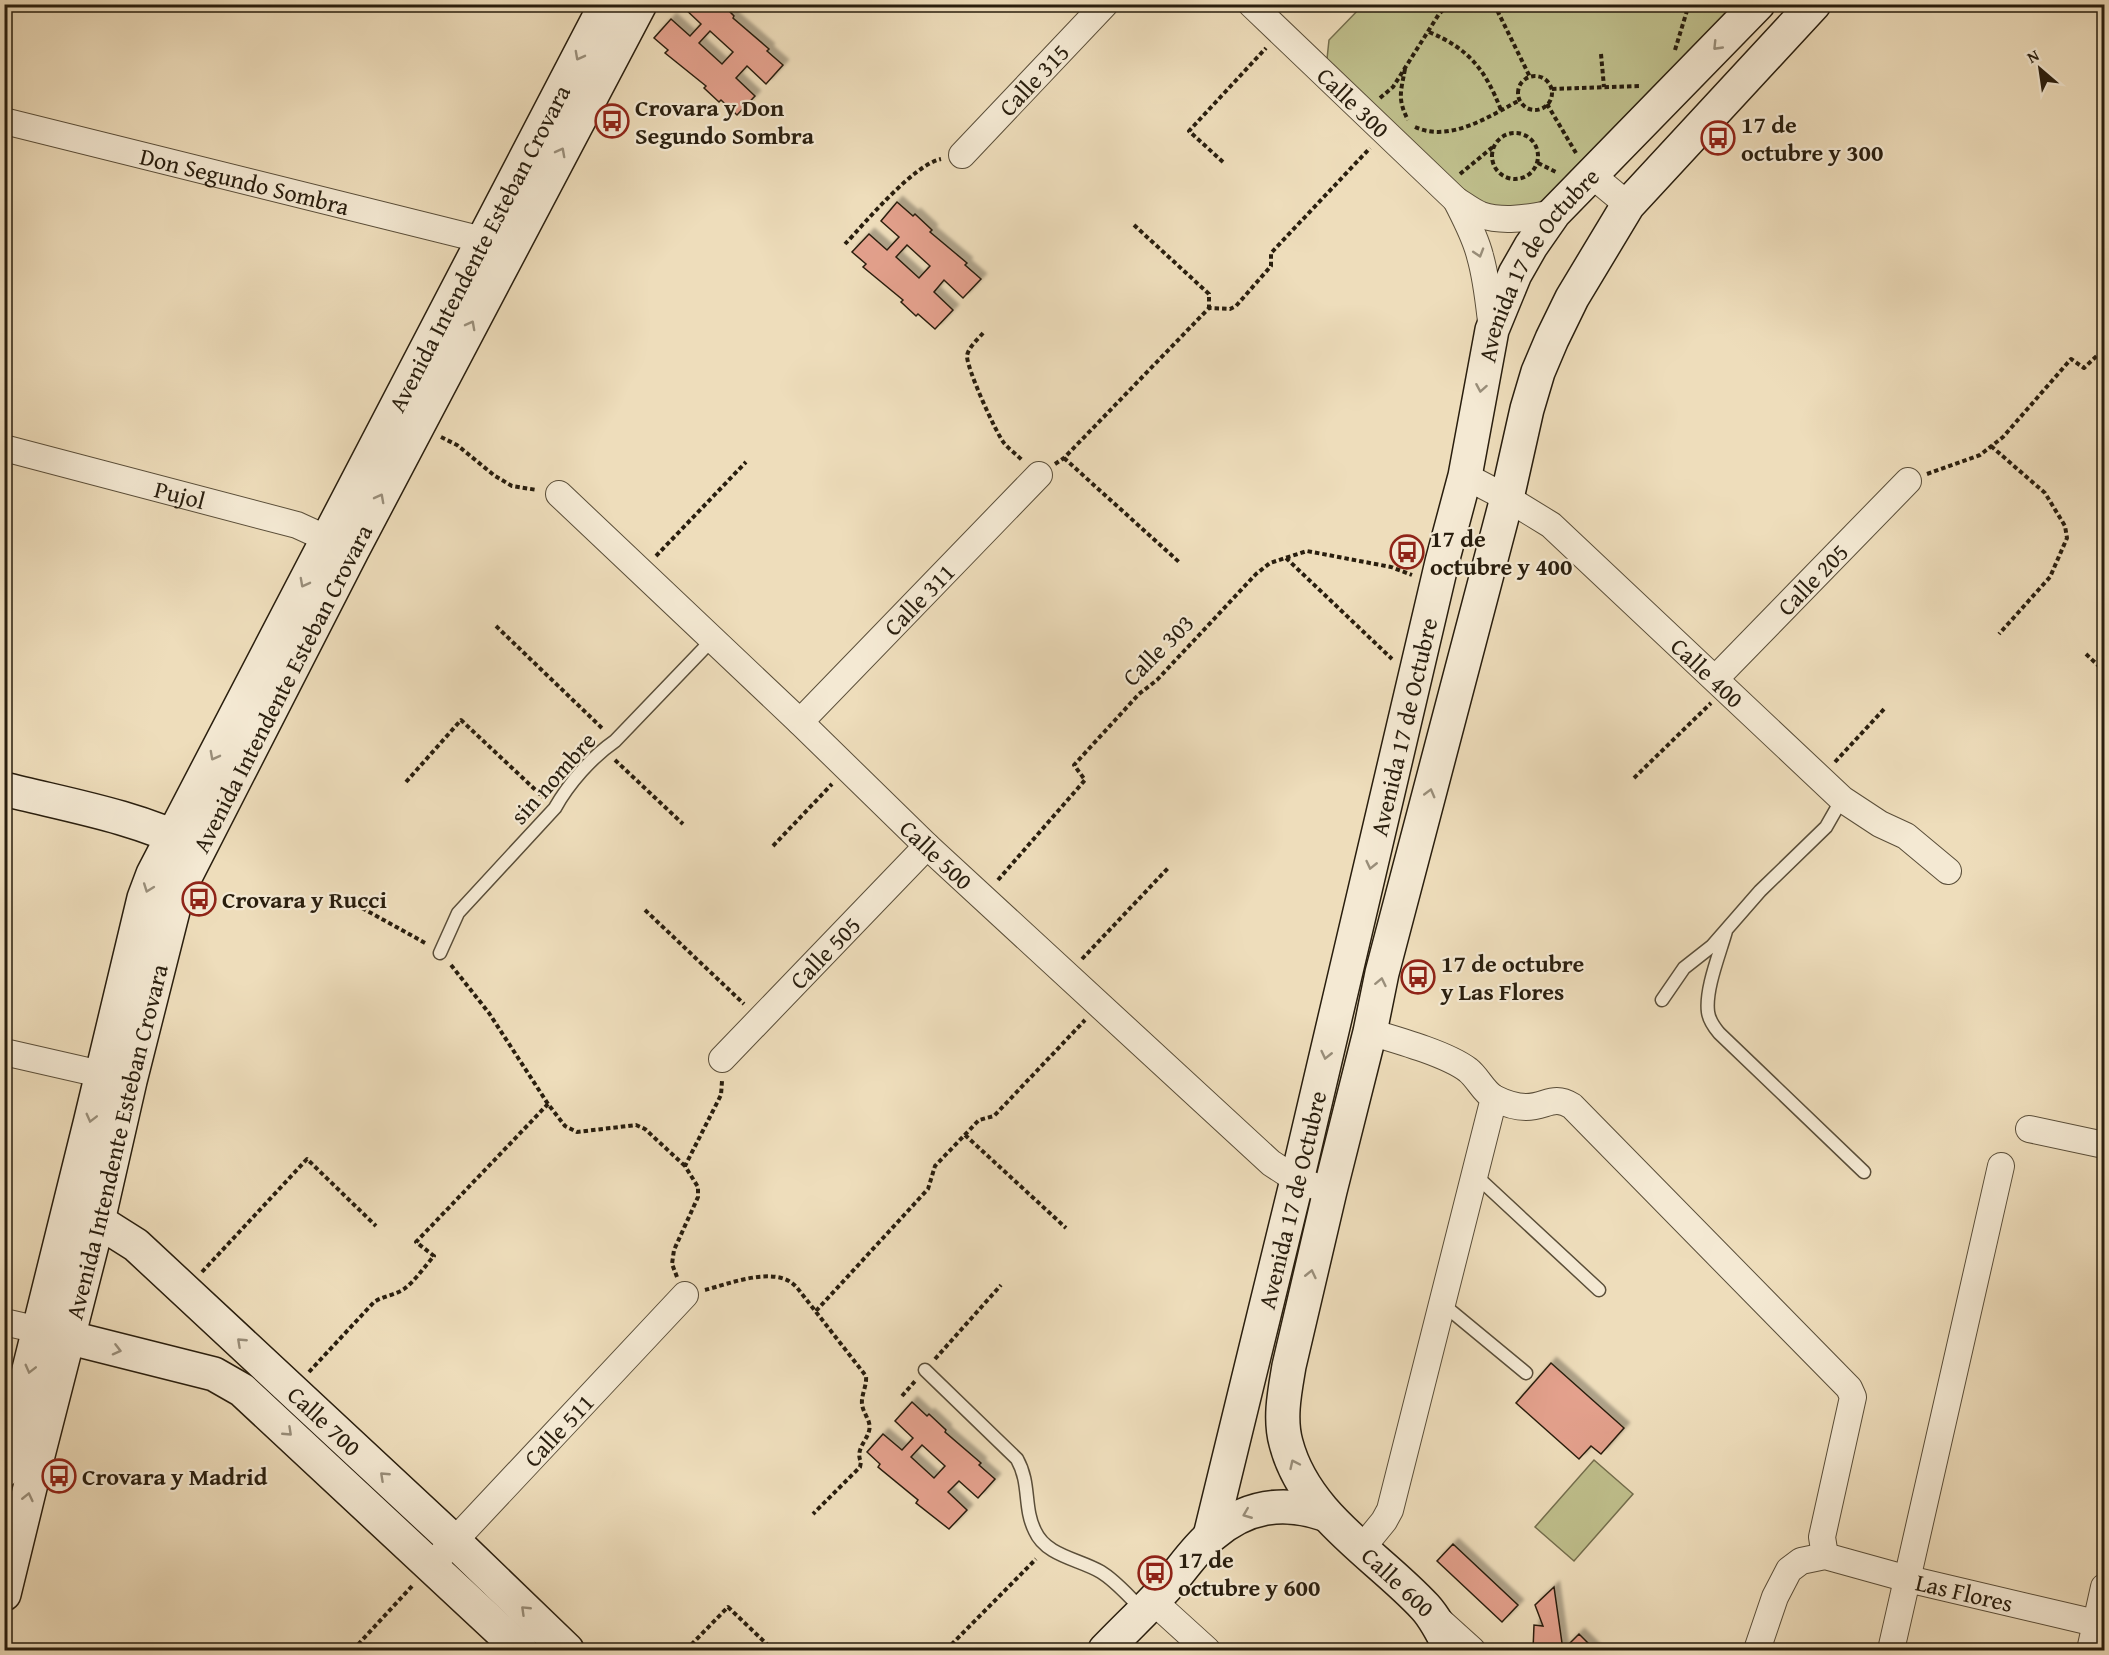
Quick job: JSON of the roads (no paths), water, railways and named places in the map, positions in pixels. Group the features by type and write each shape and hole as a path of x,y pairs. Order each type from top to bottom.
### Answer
{"main road":[{"name":"Avenida Intendente Esteban Crovara","path":"340,544 483,240 606,4"},
{"name":"Avenida Intendente Esteban Crovara","path":"6,1577 54,1334 67,1215 116,1078 178,891 186,842 340,544 640,4"},
{"name":"Avenida 17 de Octubre","path":"1210,1536 1297,1180 1437,584 1465,476 1492,330 1515,274 1579,171 1758,4"},
{"name":"Avenida 17 de Octubre","path":"1324,1514 1304,1483 1285,1442 1283,1421 1289,1366 1370,1032 1382,973 1538,372 1551,339 1572,298 1628,205 1814,4"},
{"path":"4,789 137,823 186,842"},
{"name":"Avenida Intendente Esteban Crovara","path":"4,1470 98,1221 116,1078"},
{"name":"Calle 700","path":"67,1215 98,1221 136,1245 454,1541 567,1650"},
{"name":"Calle 700","path":"54,1334 214,1374 229,1380 432,1565 521,1650"},
{"path":"1105,1650 1148,1606 1210,1536 1234,1519 1255,1510 1275,1506 1304,1507 1324,1514"},
{"name":"Calle 600","path":"1324,1514 1427,1609"},
{"path":"1427,1609 1450,1650"}],"street":[{"name":"Calle 315","path":"962,155 1105,4"},
{"name":"Calle 300","path":"1251,4 1281,33 1373,104 1461,190"},
{"name":"Don Segundo Sombra","path":"4,121 483,240"},
{"path":"1579,171 1628,205"},
{"path":"1461,190 1479,215 1496,219 1512,219 1554,213"},
{"path":"1461,190 1487,285 1492,330"},
{"name":"Pujol","path":"4,447 297,525 340,544"},
{"name":"Calle 311","path":"800,722 1039,475"},
{"name":"Calle 400","path":"1465,476 1551,525 1842,799 1880,824 1906,836 1948,871"},
{"name":"Calle 205","path":"1721,683 1908,481"},
{"name":"Calle 500","path":"559,494 800,722 927,846 1271,1163 1297,1180 1330,1191"},
{"name":"Calle 505","path":"722,1059 927,846"},
{"path":"1370,1032 1398,1040 1457,1063 1470,1072 1486,1093 1507,1104 1527,1107 1563,1100 1572,1106 1849,1388 1853,1397 1822,1537 1825,1556 1801,1561 1789,1570 1774,1597 1758,1650"},
{"path":"4,1052 116,1078"},
{"path":"1362,1548 1390,1510 1494,1098"},
{"path":"2029,1129 2104,1145"},
{"path":"1891,1650 2001,1166"},
{"name":"Calle 511","path":"432,1565 685,1295"},
{"path":"4,1322 54,1334"},
{"name":"Las Flores","path":"1825,1556 1908,1579 2100,1625"},
{"path":"2090,1650 2100,1625 2104,1587"},
{"path":"1148,1606 1207,1650"},
{"name":"Calle 600","path":"1427,1609 1472,1650"}],"lane":[{"name":"sin nombre","path":"440,953 458,913 555,808 562,795 603,749 615,741 712,640"},
{"path":"1662,1000 1684,968 1712,946 1760,891 1826,827 1842,799"},
{"path":"1726,931 1708,998 1708,1013 1712,1024 1719,1034 1864,1172"},
{"path":"1474,1174 1599,1290"},
{"path":"1440,1310 1450,1311 1526,1373"},
{"path":"925,1370 1017,1459 1025,1472 1029,1515 1035,1533 1047,1547 1103,1573 1148,1606"}],"place":[{"name":"Crovara y Don Segundo Sombra","path":"612,121"},
{"name":"17 de octubre y 300","path":"1718,138"},
{"name":"17 de octubre y 400","path":"1407,552"},
{"name":"Crovara y Rucci","path":"199,899"},
{"name":"17 de octubre y Las Flores","path":"1418,977"},
{"name":"Crovara y Madrid","path":"59,1476"},
{"name":"17 de octubre y 600","path":"1155,1573"}]}
